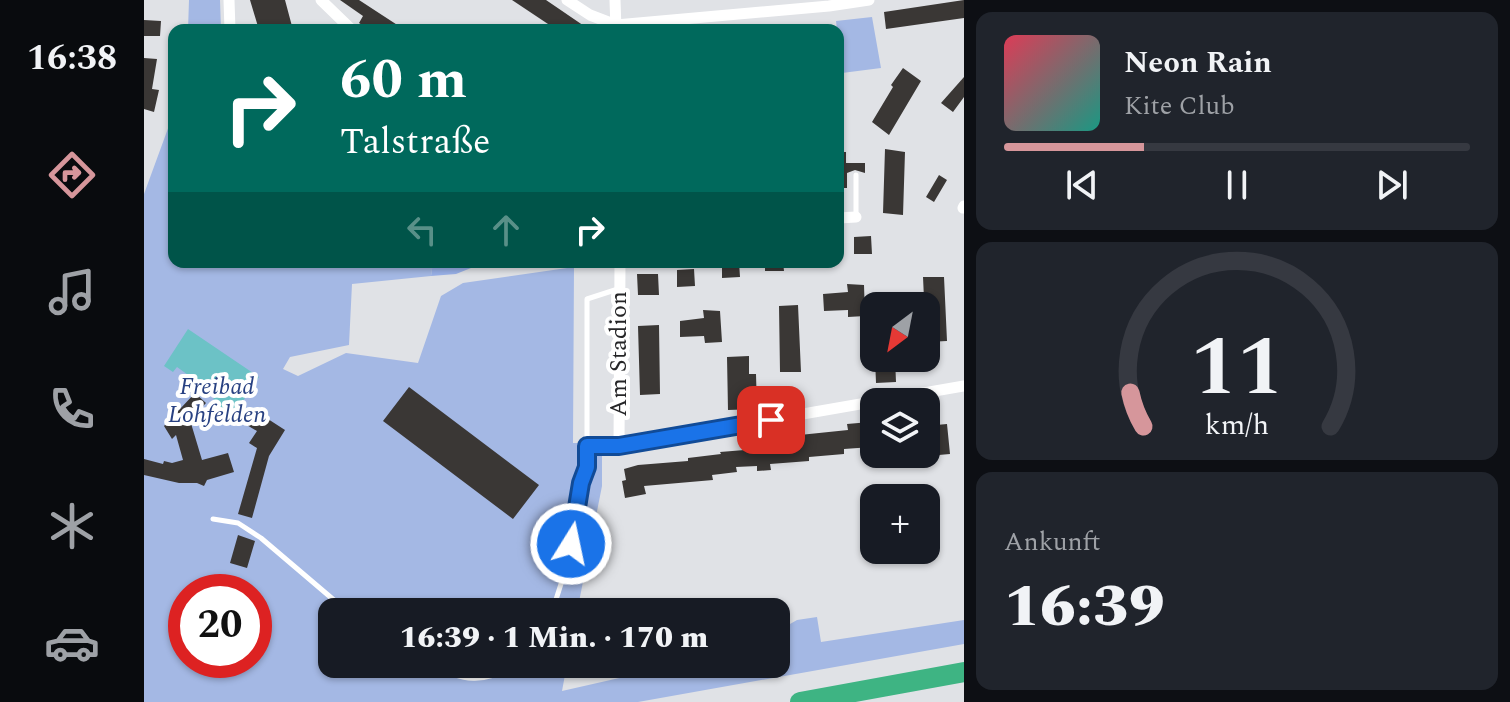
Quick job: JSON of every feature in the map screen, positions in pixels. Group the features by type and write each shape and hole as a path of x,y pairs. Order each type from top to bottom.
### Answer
{"highway":[{"path":"800,702 964,672"}],"street":[{"path":"229,0 230,24"},
{"path":"321,0 346,24"},
{"path":"567,0 608,24"},
{"path":"615,0 616,24"},
{"path":"653,24 869,0"},
{"path":"844,218 856,217"},
{"name":"Am Stadion","path":"619,446 620,268"},
{"path":"619,446 964,386"}],"lane":[{"path":"856,175 856,217"},
{"path":"556,598 568,562 581,483 587,467 587,299 619,289"},
{"path":"587,446 619,446"},
{"path":"213,519 238,523 261,538 332,598"}],"green space":[{"path":"189,0 220,0 221,24 188,24"},
{"path":"872,17 881,68 844,73 844,24 836,24 836,21"},
{"name":"Freibad Lohfelden","path":"168,128 168,268 432,268 431,276 352,284 349,345 290,357 283,369 298,376 346,353 418,363 441,296 463,283 574,268 573,443 591,443 592,439 602,439 602,486 580,598 318,598 318,678 564,678 562,691 619,678 773,678 638,702 144,702 144,194"},
{"path":"817,617 821,642 964,620 964,644 790,675 790,624 797,620"}],"shaded area":[{"path":"432,268 471,268 456,274 431,276"},
{"path":"188,329 259,377 239,407 238,422 216,421 213,393 177,367 173,372 164,366"}],"building":[{"path":"250,0 285,0 291,24 257,24"},
{"path":"340,0 359,0 396,24 361,24 363,16"},
{"path":"512,0 546,0 581,24 548,24"},
{"path":"964,0 964,18 886,29 884,12"},
{"path":"144,20 161,21 160,36 144,36"},
{"path":"144,58 157,59 152,89 159,90 154,112 144,109"},
{"path":"903,68 921,81 889,135 872,122"},
{"path":"964,77 964,97 953,112 941,103"},
{"path":"885,149 905,152 903,215 883,213"},
{"path":"844,152 846,163 865,163 865,173 855,170 847,173 847,188 844,188"},
{"path":"939,175 947,180 934,202 926,197"},
{"path":"871,236 872,254 854,254 854,237"},
{"path":"722,268 739,268 740,277 722,278"},
{"path":"765,268 784,268 784,271 765,271"},
{"path":"694,269 695,286 677,287 677,270"},
{"path":"637,274 658,274 659,295 638,295"},
{"path":"923,277 944,277 947,341 940,341 940,292 924,292"},
{"path":"847,284 864,285 864,292 860,292 860,316 848,317 848,310 824,311 823,294 848,292"},
{"path":"798,305 801,372 780,372 779,306"},
{"path":"703,310 720,311 722,342 705,343 704,336 680,337 680,321 704,318"},
{"path":"659,325 660,394 640,395 638,326"},
{"path":"749,356 749,374 756,374 757,409 728,410 727,357"},
{"path":"876,372 896,372 896,382 876,383"},
{"path":"409,387 539,485 513,519 383,421"},
{"path":"195,393 206,403 190,420 202,460 228,453 234,472 207,480 204,486 144,475 144,459 163,464 164,461 172,463 183,460 176,435 172,439 164,426"},
{"path":"254,410 285,430 269,456 252,518 238,514 257,448 249,443 257,431 245,424"},
{"path":"860,423 860,448 844,449 844,454 770,464 771,470 757,471 757,466 736,467 737,472 712,475 713,480 644,486 646,494 625,498 622,481 626,480 624,469 688,461 688,458 720,452 757,449 757,446 785,443 784,439 790,436 848,430 847,424"},
{"path":"947,424 950,454 940,455 940,425"},
{"path":"238,535 255,541 247,568 230,563"}],"route":[{"path":"571,544 581,483 587,467 587,446 619,446 771,420"}]}
